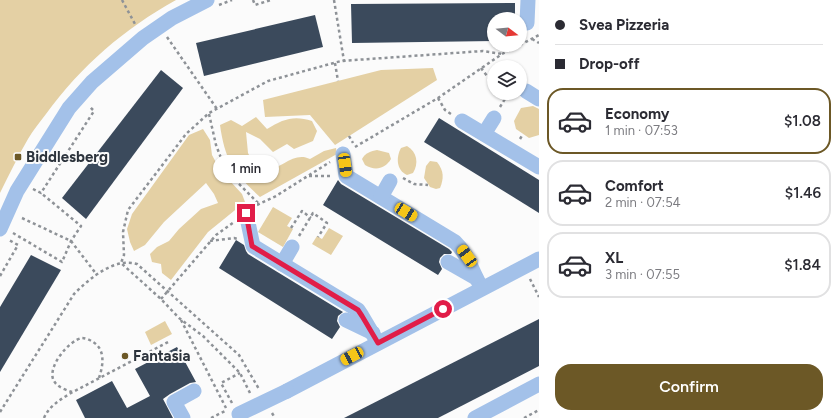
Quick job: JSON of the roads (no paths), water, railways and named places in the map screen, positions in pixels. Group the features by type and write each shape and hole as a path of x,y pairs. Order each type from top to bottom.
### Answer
{"street":[{"path":"527,23 528,0"},
{"path":"0,229 17,191 68,108 92,82 143,38 172,18 212,3"},
{"path":"527,92 539,99"},
{"path":"484,134 494,118"},
{"path":"462,121 539,167"},
{"path":"343,154 346,176 455,242 467,256 479,283"},
{"path":"381,197 395,178"},
{"path":"246,213 252,246 358,310 375,338"},
{"path":"282,264 292,247"},
{"path":"235,412 287,390 375,338 479,283 539,258"},
{"path":"448,262 479,283"},
{"path":"346,320 375,338"},
{"path":"475,418 539,384"},
{"path":"183,418 174,402 194,391"}],"place":[{"name":"Biddlesberg","path":"18,157"},
{"name":"Fantasia","path":"125,356"}]}
